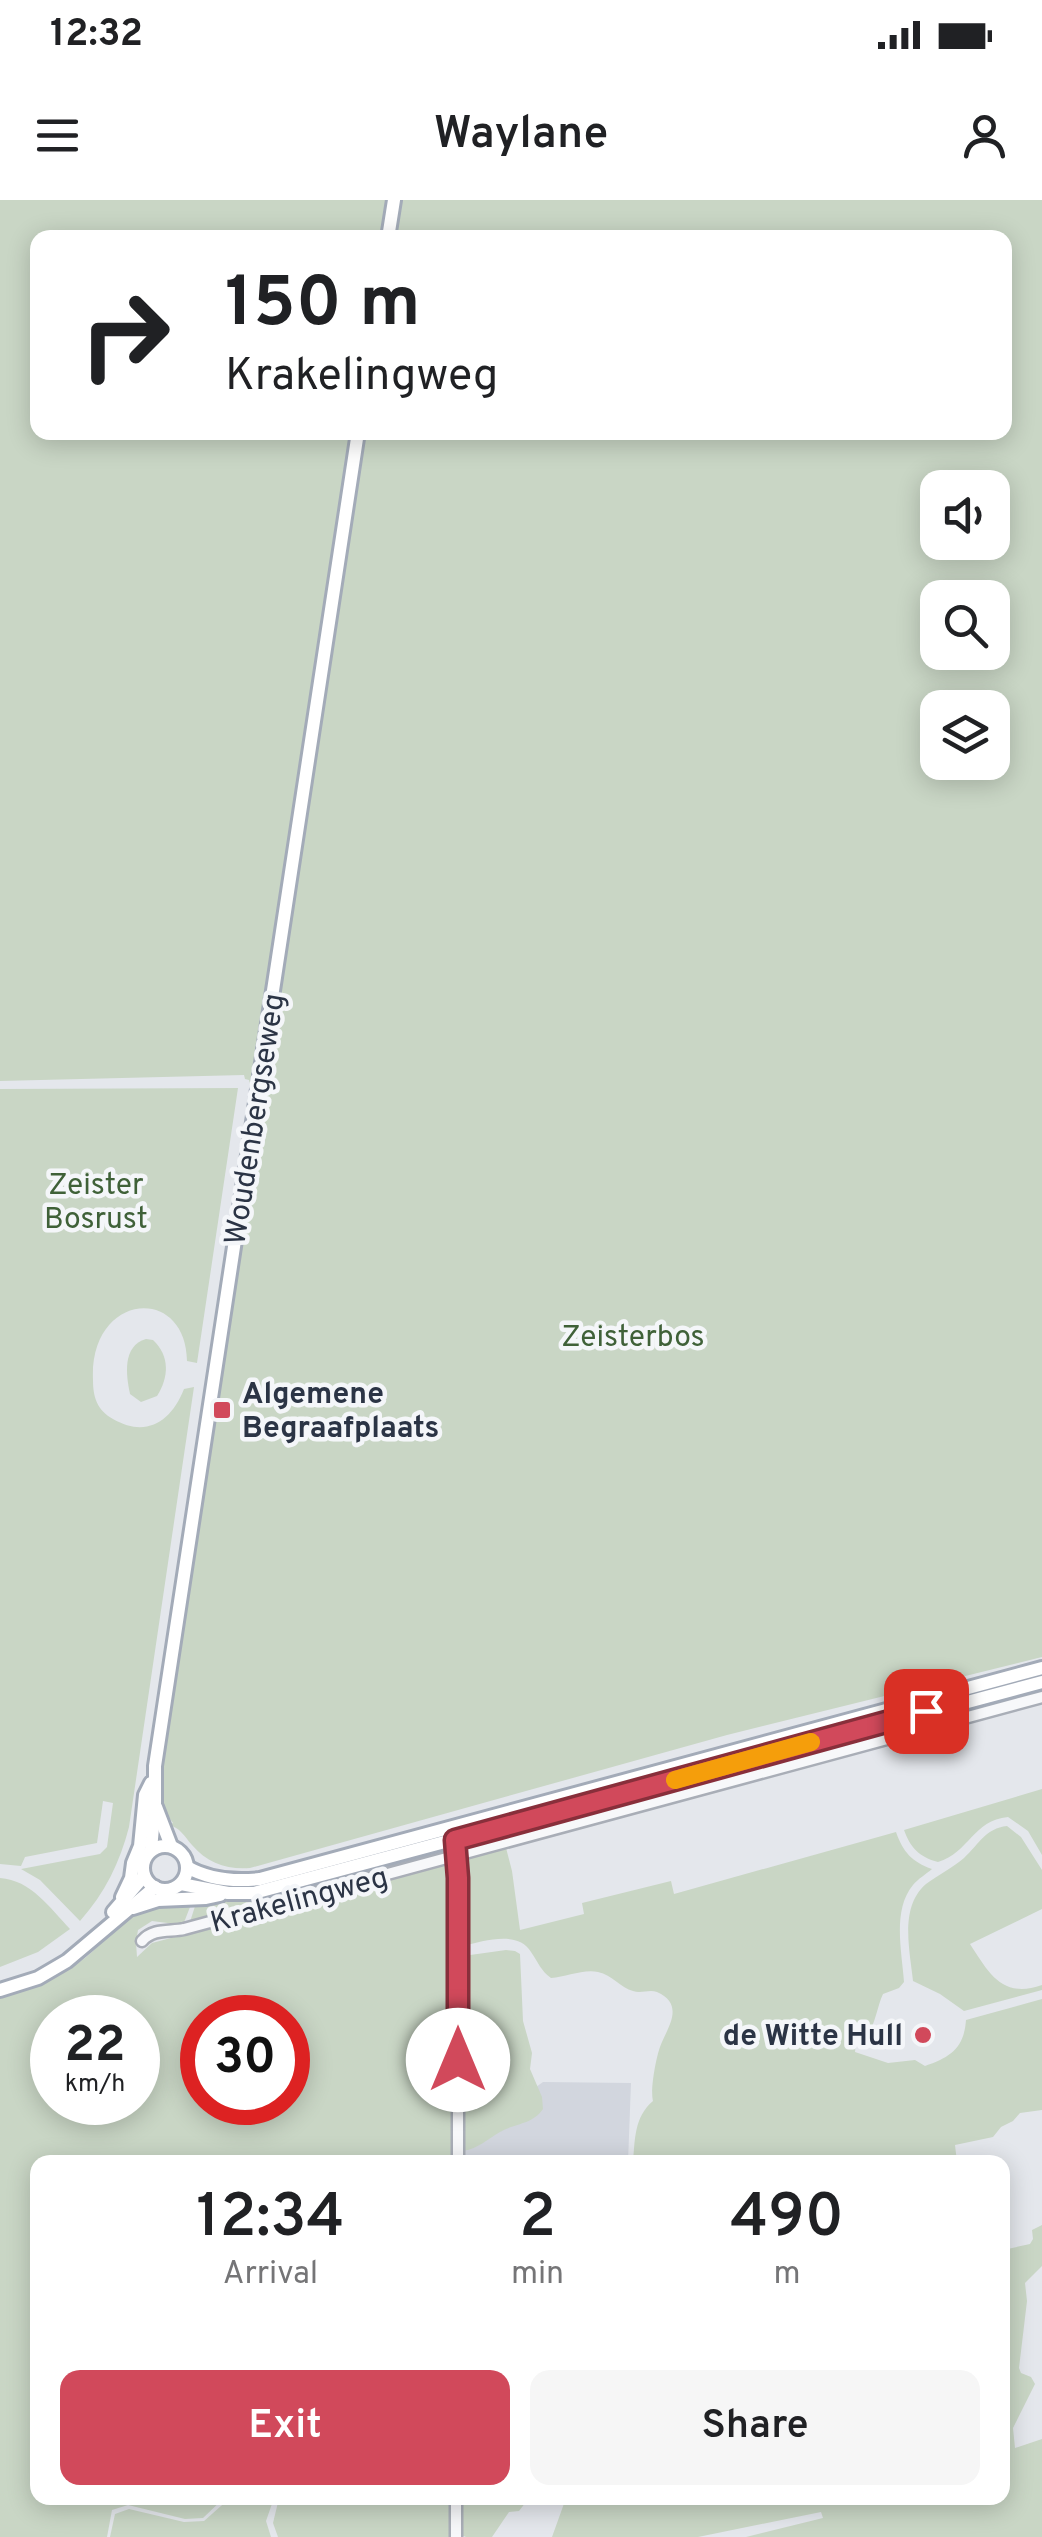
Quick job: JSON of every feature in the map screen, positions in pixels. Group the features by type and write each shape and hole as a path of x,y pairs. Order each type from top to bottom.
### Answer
{"main road":[{"path":"389,230 394,200"},
{"name":"Woudenbergseweg","path":"151,1850 156,1806 154,1776 357,440"},
{"name":"Krakelingweg","path":"181,1884 228,1893 254,1893 722,1753 1042,1668"},
{"name":"Krakelingweg","path":"187,1866 203,1875 244,1881 454,1834 1042,1682"},
{"path":"124,1907 124,1888 142,1838 144,1795 154,1776"},
{"name":"Woudenbergseweg","path":"156,1806 171,1846"},
{"path":"124,1907 144,1876 144,1862 151,1850 171,1846 185,1858 187,1872 181,1884 164,1890 154,1888 144,1876"},
{"path":"0,1987 63,1957 154,1888"},
{"path":"124,1907 228,1893"}],"street":[{"name":"Krakelingweg","path":"142,1941 157,1932 184,1929 1042,1697"},
{"path":"454,1834 458,2155"},
{"path":"456,2505 456,2537"}],"shaded area":[{"path":"543,2082 631,2083 628,2155 463,2155 463,2139"}],"green space":[{"name":"Zeisterbos","path":"0,200 1042,200 1042,1657 727,1735 250,1868 211,1861 179,1830 168,1825 173,1823 166,1820 158,1772 251,1090 249,1080 244,1075 0,1081"},
{"name":"Zeister Bosrust","path":"238,1088 197,1363 187,1361 183,1336 171,1319 156,1310 138,1309 121,1315 106,1329 96,1351 93,1380 97,1402 103,1412 125,1425 156,1424 172,1410 184,1389 194,1387 129,1827 110,1877 80,1921 40,1880 21,1869 100,1854 107,1847 113,1803 103,1801 97,1843 25,1857 21,1866 0,1864 0,1089"},
{"path":"146,1339 159,1346 165,1374 157,1396 141,1402 130,1394 127,1362 133,1348"},
{"path":"710,1773 710,1783 464,1849 474,1838"},
{"path":"1042,1789 1042,1855 1028,1831 1008,1817 987,1824 957,1852 938,1862 916,1850 904,1830"},
{"path":"1007,1826 1021,1837 1042,1870 1042,1909 970,1944 998,1981 1017,1989 1042,1985 1042,1990 964,2011 913,1981 909,1917 926,1884 960,1861 988,1833"},
{"path":"896,1832 909,1855 932,1869 913,1885 902,1906 904,1982 883,1994 871,2029 856,2042 855,2052 888,2063 915,2060 925,2066 954,2050 966,2020 1042,1999 1042,2110 1020,2113 993,2137 955,2145 956,2155 634,2155 639,2122 653,2101 655,2066 672,2017 671,2003 657,1992 633,1991 598,1972 551,1978 518,1941 500,1939 463,1946 463,1858 505,1844 520,1930 584,1914 582,1903 671,1881 674,1894"},
{"path":"427,1849 430,1860 189,1925 197,1900 251,1901"},
{"path":"450,1864 452,2155 30,2155 30,2505 128,2505 112,2510 107,2537 0,2537 0,1994 65,1971 143,1911 192,1902 183,1925 152,1921 138,1930 137,1957 152,1943"},
{"path":"0,1878 30,1889 70,1929 38,1952 0,1967"},
{"path":"506,1950 520,1954 523,2021 532,2053 530,2069 543,2109 529,2121 463,2151 463,1956"},
{"path":"1042,2225 1042,2266 1025,2283 1027,2301 1019,2368 1035,2384 1013,2428 1015,2448 1042,2439 1042,2537 746,2537 823,2518 821,2512 698,2537 552,2537 563,2505 1010,2505 1010,2248 1030,2244 1032,2230"},
{"path":"128,2505 217,2505 203,2518 185,2519"},
{"path":"222,2505 272,2505 266,2521 271,2537 110,2537 115,2514 129,2509 184,2522 204,2521"},
{"path":"277,2505 454,2505 453,2537 278,2537 273,2523"},
{"path":"461,2505 524,2505 519,2511 509,2512 492,2537 461,2535"}],"slow traffic":[{"path":"675,1780 811,1742"}],"place":[{"name":"Algemene Begraafplaats","path":"222,1410"},
{"name":"de Witte Hull","path":"923,2035"}],"route":[{"path":"458,2060 455,1840 926,1711"}]}
